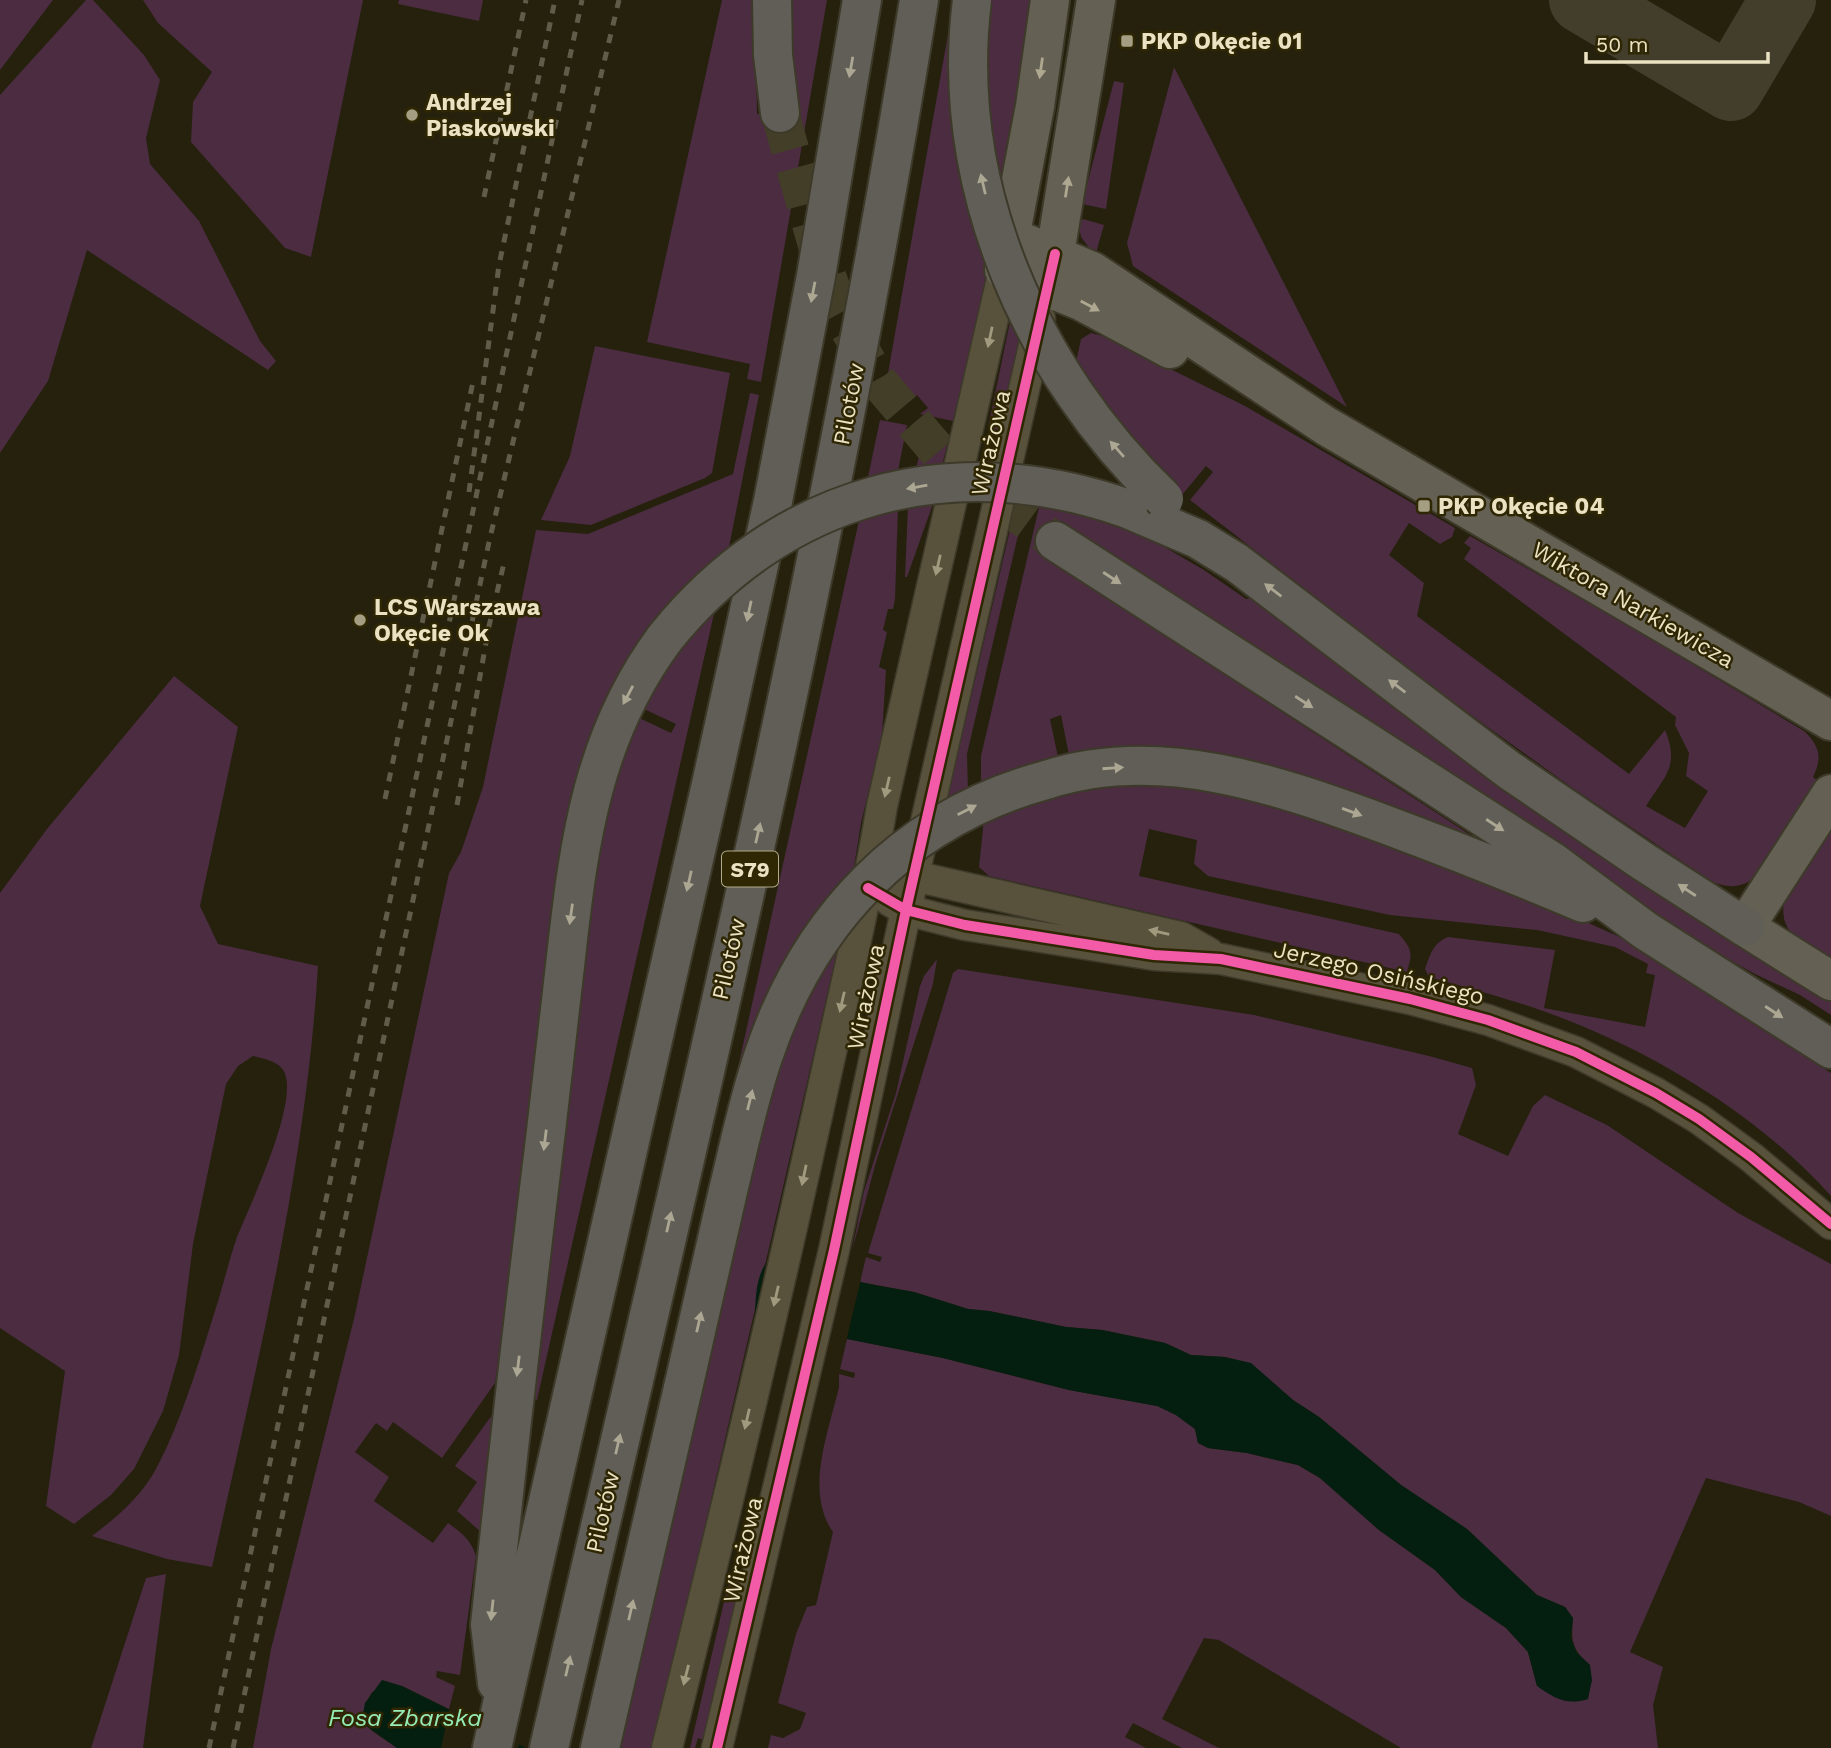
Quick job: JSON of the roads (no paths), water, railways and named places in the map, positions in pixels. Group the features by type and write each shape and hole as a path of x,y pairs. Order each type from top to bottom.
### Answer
{"highway":[{"path":"772,0 773,55 780,114"},
{"name":"S79","path":"492,1748 770,514 816,276 862,0"},
{"name":"Pilotów","path":"551,1740 769,782 830,498 865,318 919,0"},
{"path":"972,0 969,53 973,129 986,197 1013,281 1037,333 1080,404 1129,463 1164,499 1237,564 1509,770 1745,927"},
{"path":"501,1709 490,1625 571,914 582,839 596,779 611,731 639,676 665,638 695,603 721,578 771,541 830,511 881,494 938,483 1009,482 1058,489 1128,509 1198,540 1237,564"},
{"path":"1055,541 1553,862 1646,931 1831,1049"},
{"path":"600,1748 752,1092 781,1008 809,954 856,893 889,861 952,817 1018,788 1046,780 1091,770 1143,766 1208,772 1249,780 1323,802 1480,859 1646,931"}],"main road":[{"name":"Wirażowa","path":"1008,254 1035,106 1050,0"},
{"name":"Wirażowa","path":"1051,270 1096,0"},
{"name":"Wiktora Narkiewicza","path":"1008,254 1051,270 1081,301 1221,376 1326,426 1831,721"},
{"path":"1831,794 1745,927 1831,982"}],"street":[{"name":"Wirażowa","path":"667,1748 720,1537 789,1240 868,888 882,806 1008,254"},
{"name":"Wirażowa","path":"717,1748 834,1251 906,910 1051,270"},
{"path":"868,888 914,876"},
{"name":"Jerzego Osińskiego","path":"914,876 1181,937 1221,959"},
{"name":"Jerzego Osińskiego","path":"868,888 906,910 965,925 1154,955 1221,959 1447,1008 1488,1020 1576,1052 1615,1070 1699,1119 1752,1157 1831,1224"}],"water":[{"path":"767,1261 914,1292 968,1309 1066,1327 1102,1330 1165,1343 1191,1355 1225,1357 1251,1363 1293,1400 1319,1417 1401,1485 1467,1529 1537,1595 1565,1607 1573,1618 1571,1638 1577,1653 1590,1665 1592,1680 1588,1699 1574,1702 1561,1700 1537,1686 1528,1652 1506,1628 1461,1597 1435,1570 1379,1530 1320,1478 1298,1465 1247,1453 1208,1448 1198,1443 1195,1429 1176,1415 1157,1406 1069,1390 943,1358 847,1339 755,1314 756,1293"},
{"name":"Fosa Zbarska","path":"382,1680 402,1686 526,1748 397,1748 365,1725 362,1719 365,1703"}],"tunnel":[{"path":"780,113 818,249 839,311 878,381 948,463 1055,541"}],"railway":[{"path":"484,197 526,0"},
{"path":"469,492 499,265 555,0"},
{"path":"209,1748 582,0"},
{"path":"233,1748 489,542 619,0"},
{"path":"385,799 474,377"},
{"path":"457,805 489,626 504,563"}],"place":[{"name":"PKP Okęcie 01","path":"1127,41"},
{"name":"Andrzej Piaskowski","path":"412,115"},
{"name":"PKP Okęcie 04","path":"1424,506"},
{"name":"LCS Warszawa Okęcie Ok","path":"360,620"}]}
